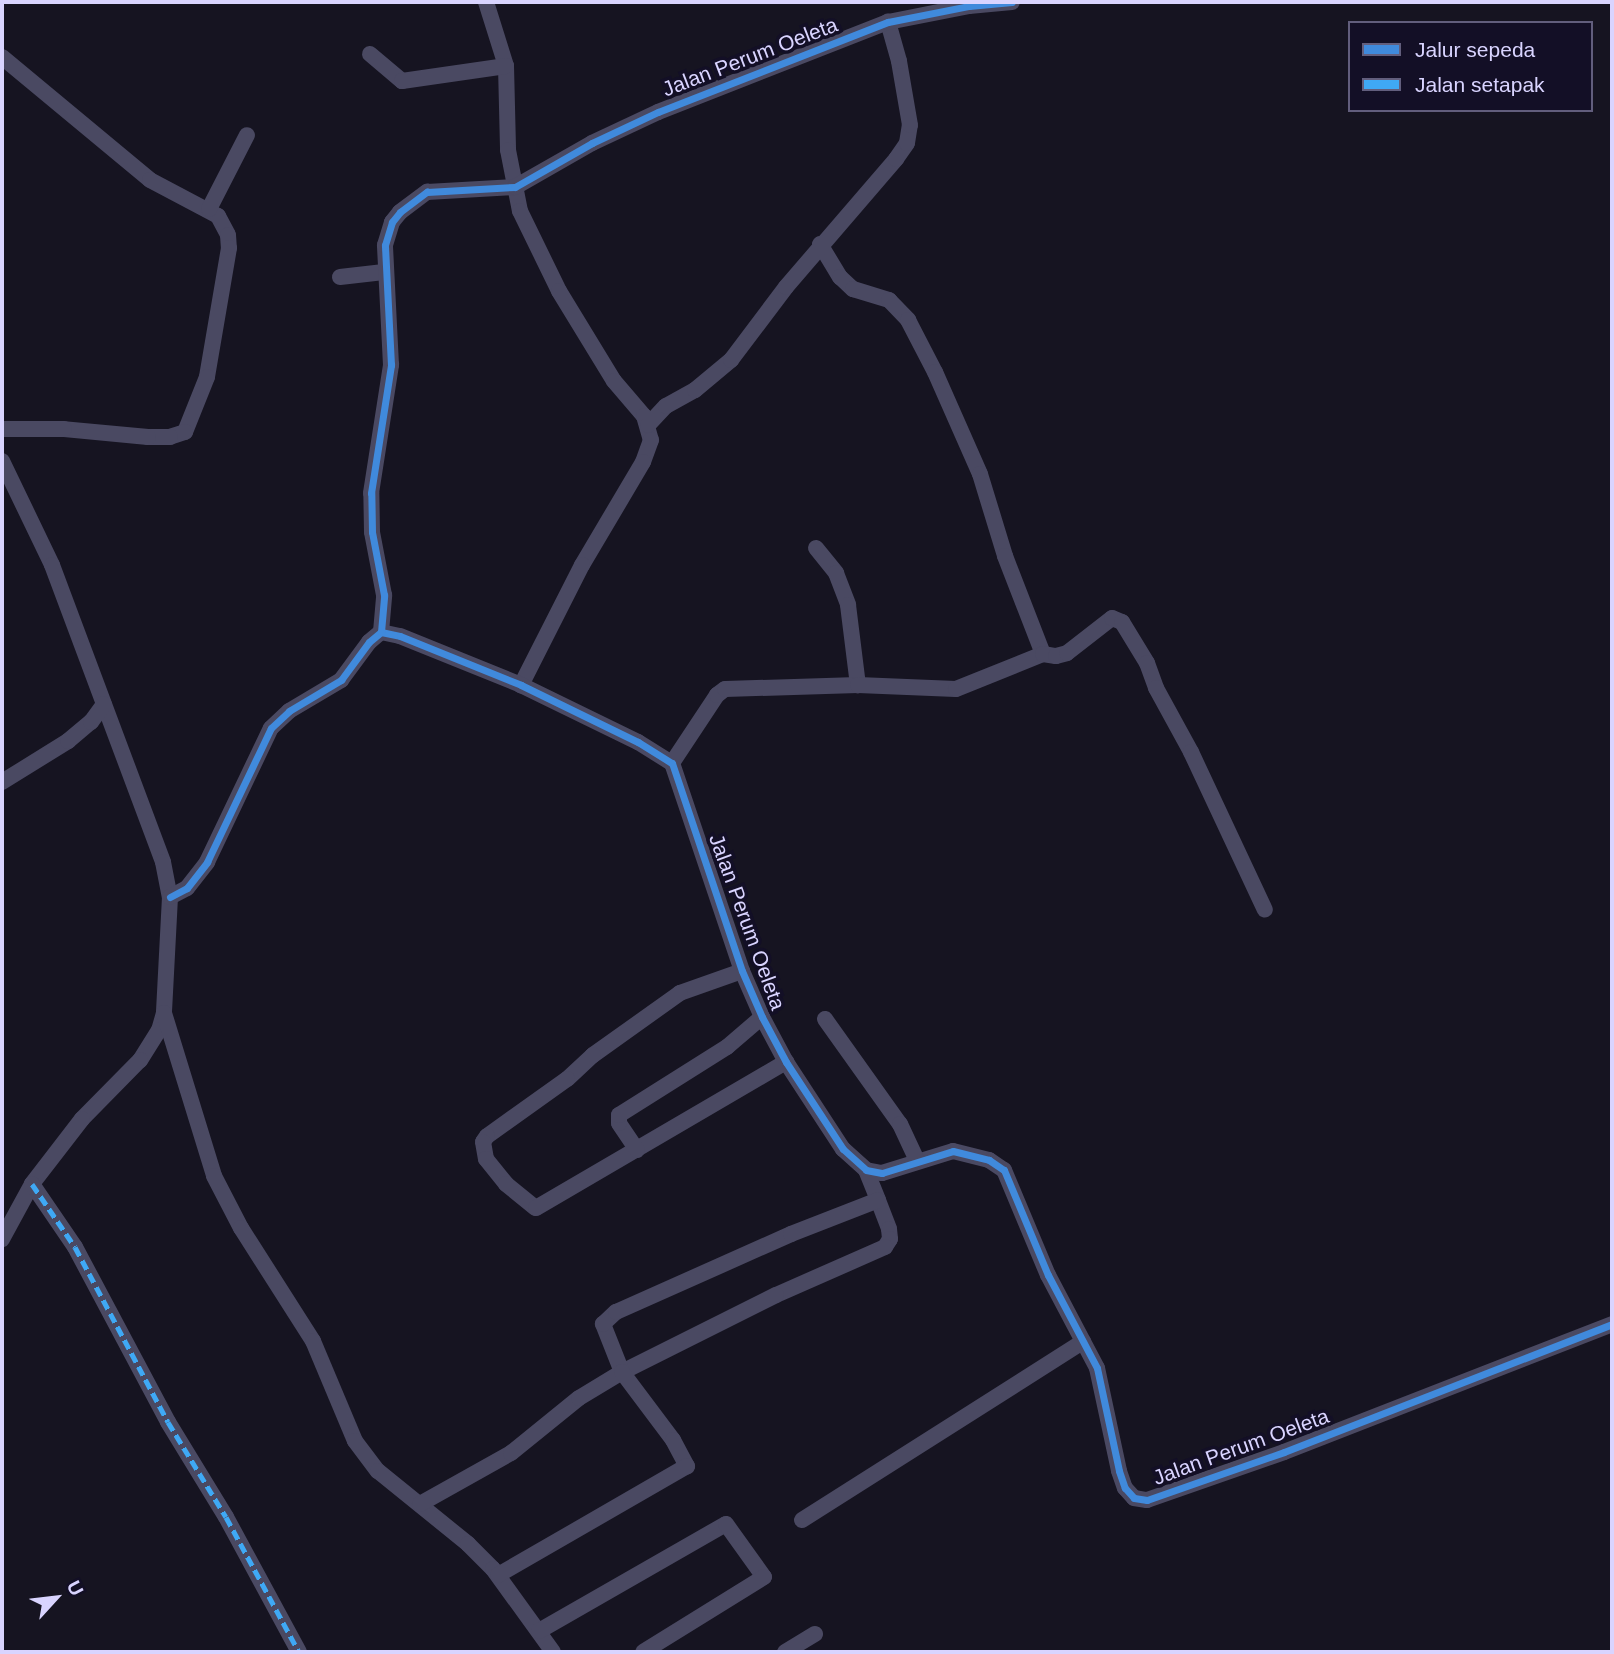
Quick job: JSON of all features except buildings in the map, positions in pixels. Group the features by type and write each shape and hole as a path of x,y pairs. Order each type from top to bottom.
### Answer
{"street":[{"path":"486,2 506,66 505,107 520,211 559,291 614,381 648,425 651,440 643,462 582,565 521,685"},
{"name":"Jalan Perum Oeleta","path":"515,187 592,143 657,112 888,22 968,6 1012,2"},
{"path":"648,425 666,406 695,390 731,360 820,244 896,159 911,133 899,61 888,22"},
{"path":"370,54 402,80 506,66"},
{"path":"2,57 150,180 218,216 228,235 228,259 206,377 185,432 179,436 159,437 64,429 2,429"},
{"path":"209,209 247,135"},
{"path":"170,897 187,888 207,862 271,728 289,711 341,680 369,642 381,632 384,595 371,511 391,365 384,272 387,234 392,222 412,201 427,192 515,187"},
{"path":"820,244 840,277 853,289 888,300 908,320 944,391 980,474 1005,556 1043,654"},
{"path":"340,276 384,272"},
{"path":"2,461 52,565 163,862 170,897 164,1013 159,1030 140,1060 82,1119 32,1184 2,1239"},
{"path":"816,548 836,573 848,606 858,685"},
{"path":"381,632 400,636 521,685 638,742 672,763 717,695 725,689 858,685 956,689 1043,654 1061,655 1112,618 1122,622 1147,663 1156,688 1191,752 1265,910"},
{"path":"2,782 68,741 91,722 104,704"},
{"name":"Jalan Perum Oeleta","path":"672,763 743,971 762,1017 786,1062 843,1149 866,1170 882,1173 917,1160 964,1152 989,1160 1004,1170 1048,1275 1101,1382 1121,1479 1134,1498 1147,1500 1284,1452 1612,1324"},
{"path":"743,971 680,993 486,1136 483,1142 486,1159 494,1171 536,1208 786,1062"},
{"path":"164,1013 207,1160 224,1197 313,1341 355,1441 378,1471 468,1544 498,1575 553,1652"},
{"path":"637,1150 619,1123 619,1115 727,1047 762,1017"},
{"path":"825,1018 900,1124 917,1160"},
{"path":"420,1504 511,1453 579,1398 622,1371 776,1295 885,1247 891,1236 866,1170"},
{"path":"32,1184 75,1247 162,1410 226,1517 299,1652"},
{"path":"498,1575 687,1466 673,1440 622,1371 603,1324 616,1312 791,1234 878,1200"},
{"path":"802,1520 1083,1342"},
{"path":"539,1632 726,1524 764,1577 643,1652"},
{"path":"785,1652 815,1634"}],"marked path":[{"path":"32,1184 75,1247 168,1422 226,1517 299,1652"}],"cycle path":[{"path":"170,897 187,888 207,862 271,728 289,711 341,680 369,642 381,632 384,595 372,532 371,493 391,365 385,245 392,222 400,212 427,192 515,187 592,143 658,112 888,22 969,6 1012,2"},
{"path":"381,632 400,636 521,685 638,742 672,763 742,971 762,1017 786,1062 843,1149 866,1170 882,1173 953,1151 989,1160 1004,1170 1048,1275 1097,1368 1119,1471 1125,1488 1134,1498 1147,1500 1284,1452 1612,1324"}]}
